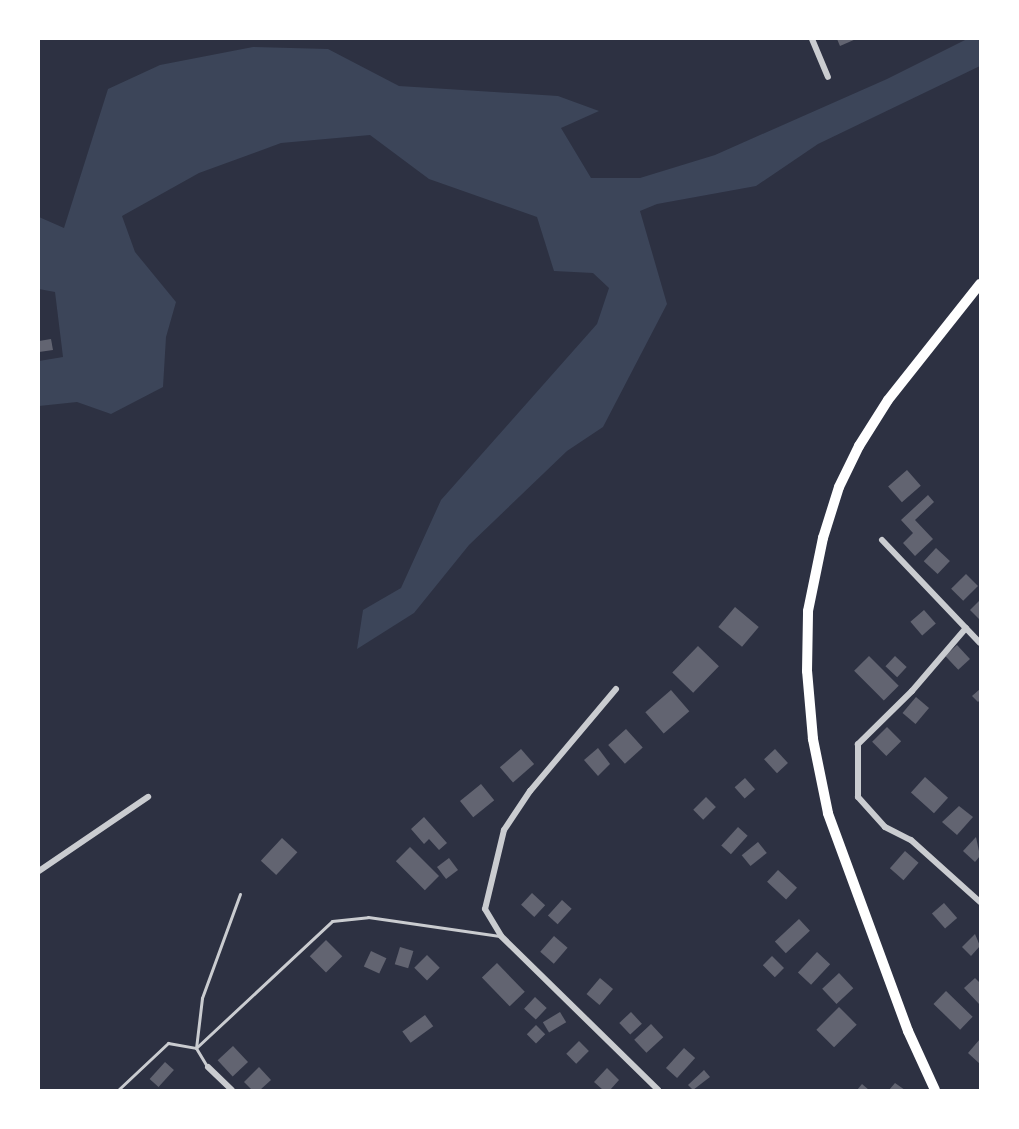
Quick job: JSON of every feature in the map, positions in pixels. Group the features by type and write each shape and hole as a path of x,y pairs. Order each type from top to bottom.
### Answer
{"main road":[{"path":"935,1090 908,1031 828,813 813,739 807,671 808,611 826,527 839,487 859,446 888,400 980,284"}],"street":[{"path":"812,39 828,77"},
{"path":"882,540 980,643"},
{"path":"966,628 912,691 858,744 858,797 885,827 911,840 980,902"},
{"path":"616,689 530,791 504,830 485,909 501,936 658,1090"},
{"path":"39,871 148,797"},
{"path":"208,1067 232,1090"}],"lane":[{"path":"208,1067 196,1048 202,998 240,894"},
{"path":"196,1048 332,921 368,917 501,936"},
{"path":"118,1090 168,1044 196,1048"}],"shaded area":[{"path":"967,39 980,39 980,66 818,144 756,186 657,204 640,211 667,304 603,427 567,451 469,545 414,613 357,649 363,610 401,588 441,500 597,324 609,288 593,273 554,271 537,217 429,179 370,135 281,143 199,173 122,216 135,252 176,302 166,337 163,387 111,414 77,402 39,406 39,361 63,357 55,292 39,289 39,217 64,228 108,89 160,65 253,47 328,49 399,86 558,96 599,111 561,128 591,178 640,178 715,155 887,79"}],"building":[{"path":"837,39 856,39 840,46"},
{"path":"51,339 53,350 39,352 39,341"},
{"path":"907,470 921,486 902,502 888,486"},
{"path":"928,495 934,502 915,520 933,539 915,556 903,543 913,533 901,520"},
{"path":"936,548 950,561 938,574 924,561"},
{"path":"966,574 978,586 963,601 951,589"},
{"path":"980,600 980,620 970,610"},
{"path":"735,607 759,627 742,647 718,627"},
{"path":"924,610 936,624 922,635 910,622"},
{"path":"957,645 970,659 958,670 945,656"},
{"path":"698,646 719,666 693,693 672,673"},
{"path":"869,656 899,686 884,701 854,671"},
{"path":"895,656 907,667 897,677 885,666"},
{"path":"980,689 980,700 978,702 972,696"},
{"path":"671,690 689,711 664,733 645,712"},
{"path":"916,697 929,708 916,724 903,713"},
{"path":"887,727 901,741 886,756 872,742"},
{"path":"626,729 643,748 625,764 608,745"},
{"path":"598,748 610,764 598,776 584,760"},
{"path":"521,749 534,764 513,782 500,767"},
{"path":"775,749 788,763 777,773 764,759"},
{"path":"925,777 948,798 934,813 911,793"},
{"path":"745,778 755,789 745,799 735,787"},
{"path":"481,784 494,800 473,817 460,801"},
{"path":"706,797 716,807 703,820 693,810"},
{"path":"959,806 973,817 957,835 942,822"},
{"path":"424,817 447,843 439,850 429,839 424,844 411,829"},
{"path":"738,827 748,836 731,854 721,846"},
{"path":"976,837 980,856 975,862 963,851"},
{"path":"282,838 297,852 276,875 261,861"},
{"path":"758,842 767,853 750,866 742,855"},
{"path":"410,847 439,876 425,890 396,861"},
{"path":"905,851 919,863 903,880 890,868"},
{"path":"449,858 458,870 446,879 437,867"},
{"path":"778,870 797,888 786,899 767,882"},
{"path":"532,893 545,905 534,917 521,905"},
{"path":"562,900 572,909 558,924 548,916"},
{"path":"944,903 957,918 945,929 932,913"},
{"path":"799,919 810,931 786,953 775,942"},
{"path":"975,934 980,946 971,956 962,947"},
{"path":"554,936 568,948 554,964 540,952"},
{"path":"326,940 342,956 326,973 310,956"},
{"path":"400,947 413,951 408,968 395,964"},
{"path":"371,951 386,958 379,974 364,966"},
{"path":"817,952 830,964 811,985 798,972"},
{"path":"427,955 440,968 427,980 414,968"},
{"path":"772,956 784,968 775,977 763,965"},
{"path":"497,963 525,992 510,1006 482,978"},
{"path":"839,973 853,988 837,1004 822,989"},
{"path":"600,978 613,989 600,1005 587,994"},
{"path":"975,978 980,983 980,1005 964,988"},
{"path":"946,991 973,1017 960,1030 933,1004"},
{"path":"535,997 547,1008 536,1020 524,1009"},
{"path":"839,1007 857,1025 834,1047 816,1030"},
{"path":"560,1012 566,1022 549,1033 543,1022"},
{"path":"631,1012 642,1024 630,1035 619,1023"},
{"path":"425,1015 433,1026 411,1043 402,1031"},
{"path":"651,1024 663,1037 646,1053 634,1040"},
{"path":"536,1025 545,1034 536,1043 527,1034"},
{"path":"980,1039 980,1064 968,1053"},
{"path":"579,1041 589,1051 576,1064 566,1054"},
{"path":"233,1046 248,1062 233,1076 218,1060"},
{"path":"684,1048 695,1058 677,1078 666,1068"},
{"path":"165,1062 174,1070 159,1087 150,1079"},
{"path":"259,1067 271,1080 260,1090 252,1090 244,1082"},
{"path":"607,1068 619,1080 610,1090 603,1090 594,1082"},
{"path":"704,1070 710,1077 693,1090 688,1085"},
{"path":"895,1083 905,1090 889,1090"},
{"path":"862,1084 869,1090 857,1090"}]}
